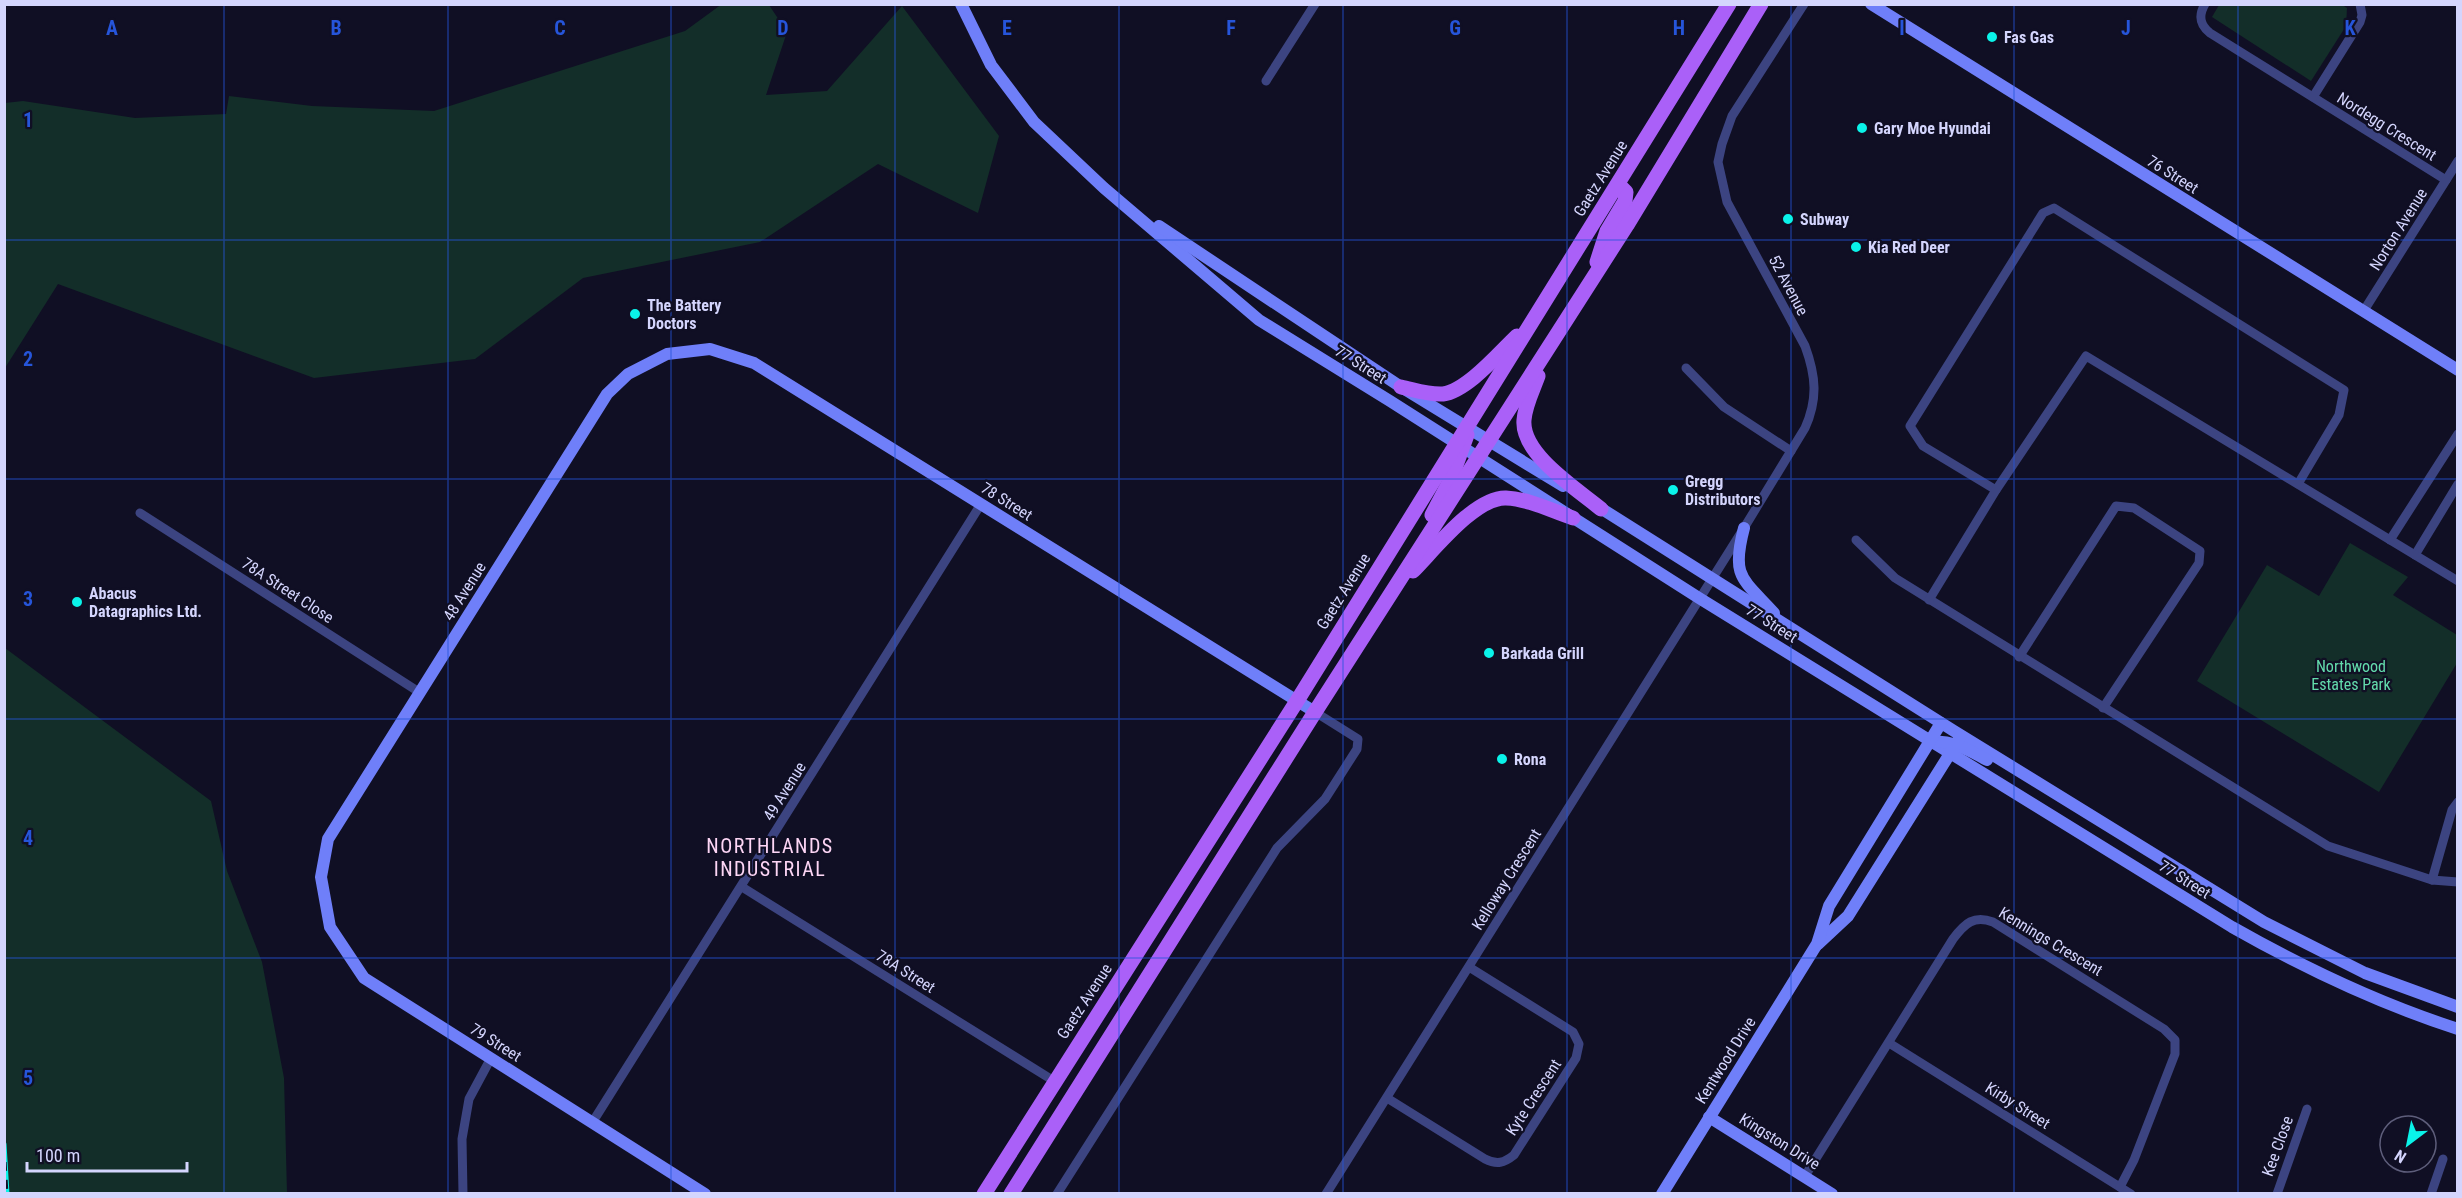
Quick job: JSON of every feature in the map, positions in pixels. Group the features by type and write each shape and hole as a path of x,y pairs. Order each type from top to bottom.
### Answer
{"main road":[{"name":"77 Street","path":"961,4 991,65 1034,122 1104,188 1259,320 1930,742 1956,744 2013,775 2030,776 2264,922 2365,973 2457,1007"},
{"name":"Gaetz Avenue","path":"984,1194 1459,446 1466,427 1729,4"},
{"path":"1011,1194 1391,592 1479,459 1761,4"},
{"name":"76 Street","path":"1871,4 2457,370"},
{"path":"1592,279 1607,231 1626,199 1626,192 1618,184"},
{"name":"77 Street","path":"1104,188 1228,274 1401,387 1601,509 1941,723 1956,744 2232,927 2286,958 2344,987 2394,1008 2457,1029"},
{"path":"1401,387 1434,394 1456,390 1533,322"},
{"path":"1552,342 1527,405 1524,429 1534,451 1601,509"},
{"name":"78 Street","path":"672,353 710,349 754,363 1315,712"},
{"name":"48 Avenue","path":"321,877 328,839 607,394 628,374 672,353"},
{"path":"1391,592 1451,479 1459,446"},
{"path":"1391,592 1477,508 1493,500 1504,498 1516,500 1573,518"},
{"path":"1744,528 1737,554 1738,567 1741,574 1785,625"},
{"name":"Kentwood Drive","path":"1662,1194 1817,944 1829,906 1941,723"},
{"name":"Kentwood Drive","path":"1817,944 1848,916 1956,744"},
{"name":"79 Street","path":"321,877 330,927 364,978 705,1194"},
{"name":"Kingston Drive","path":"1709,1117 1832,1194"}],"street":[{"path":"1266,81 1315,4"},
{"name":"52 Avenue","path":"1710,579 1806,428 1816,391 1811,362 1805,346 1727,202 1718,162 1732,116 1804,4"},
{"name":"Nordegg Crescent","path":"2205,4 2200,16 2206,30 2446,180"},
{"name":"Nordegg Crescent","path":"2313,98 2360,22 2362,15 2360,4"},
{"name":"Norton Avenue","path":"2363,312 2457,161"},
{"path":"1996,490 1923,446 1910,426 2043,213 2054,208 2344,390 2339,415 2298,484"},
{"path":"1929,600 1996,490 2086,356 2457,581"},
{"path":"1686,368 1724,407 1791,451"},
{"path":"2391,540 2457,434"},
{"path":"2415,555 2457,484"},
{"name":"49 Avenue","path":"592,1123 981,504"},
{"path":"2019,657 2116,507 2134,507 2200,551 2199,563 2103,708"},
{"name":"78A Street Close","path":"140,513 420,692"},
{"path":"1856,540 1895,578 2019,657 2328,846 2433,880 2457,882"},
{"name":"Kelloway Crescent","path":"1326,1194 1710,579"},
{"path":"1057,1194 1277,848 1325,799 1357,749 1358,740 1315,712"},
{"path":"2433,880 2452,810 2457,802"},
{"name":"78A Street","path":"742,887 1054,1081"},
{"name":"Kennings Crescent","path":"1804,1176 1961,928 1969,921 1985,919 2014,934 2164,1029 2175,1040 2175,1054 2134,1160 2120,1187"},
{"name":"Kyte Crescent","path":"1387,1098 1485,1159 1501,1163 1514,1155 1576,1058 1578,1044 1573,1032 1469,967"},
{"name":"Kirby Street","path":"1889,1043 2131,1194"},
{"path":"463,1194 462,1139 469,1099 490,1058"},
{"name":"Kee Close","path":"2277,1194 2307,1109"},
{"path":"2431,1194 2443,1159"}],"green space":[{"path":"722,4 769,5 787,32 766,95 827,91 902,6 999,136 978,213 878,164 760,242 583,278 475,359 314,378 58,284 5,368 5,103 23,101 135,118 226,114 229,96 312,106 434,111 685,31"},
{"path":"2341,4 2347,8 2346,26 2311,81 2212,17 2219,5"},
{"name":"Northwood Estates Park","path":"2350,543 2408,577 2393,595 2457,635 2457,663 2379,792 2197,681 2267,565 2319,596"},
{"path":"5,648 211,801 227,871 262,962 284,1078 287,1193 5,1193"}],"railway":[{"path":"4,1144 7,1194"}],"place":[{"name":"Fas Gas","path":"1992,37"},
{"name":"Gary Moe Hyundai","path":"1862,128"},
{"name":"Subway","path":"1788,219"},
{"name":"Kia Red Deer","path":"1856,247"},
{"name":"The Battery Doctors","path":"635,314"},
{"name":"Gregg Distributors","path":"1673,490"},
{"name":"Abacus Datagraphics Ltd.","path":"77,602"},
{"name":"Barkada Grill","path":"1489,653"},
{"name":"Rona","path":"1502,759"}],"district":[{"name":"NORTHLANDS INDUSTRIAL","path":"770,858"}]}
